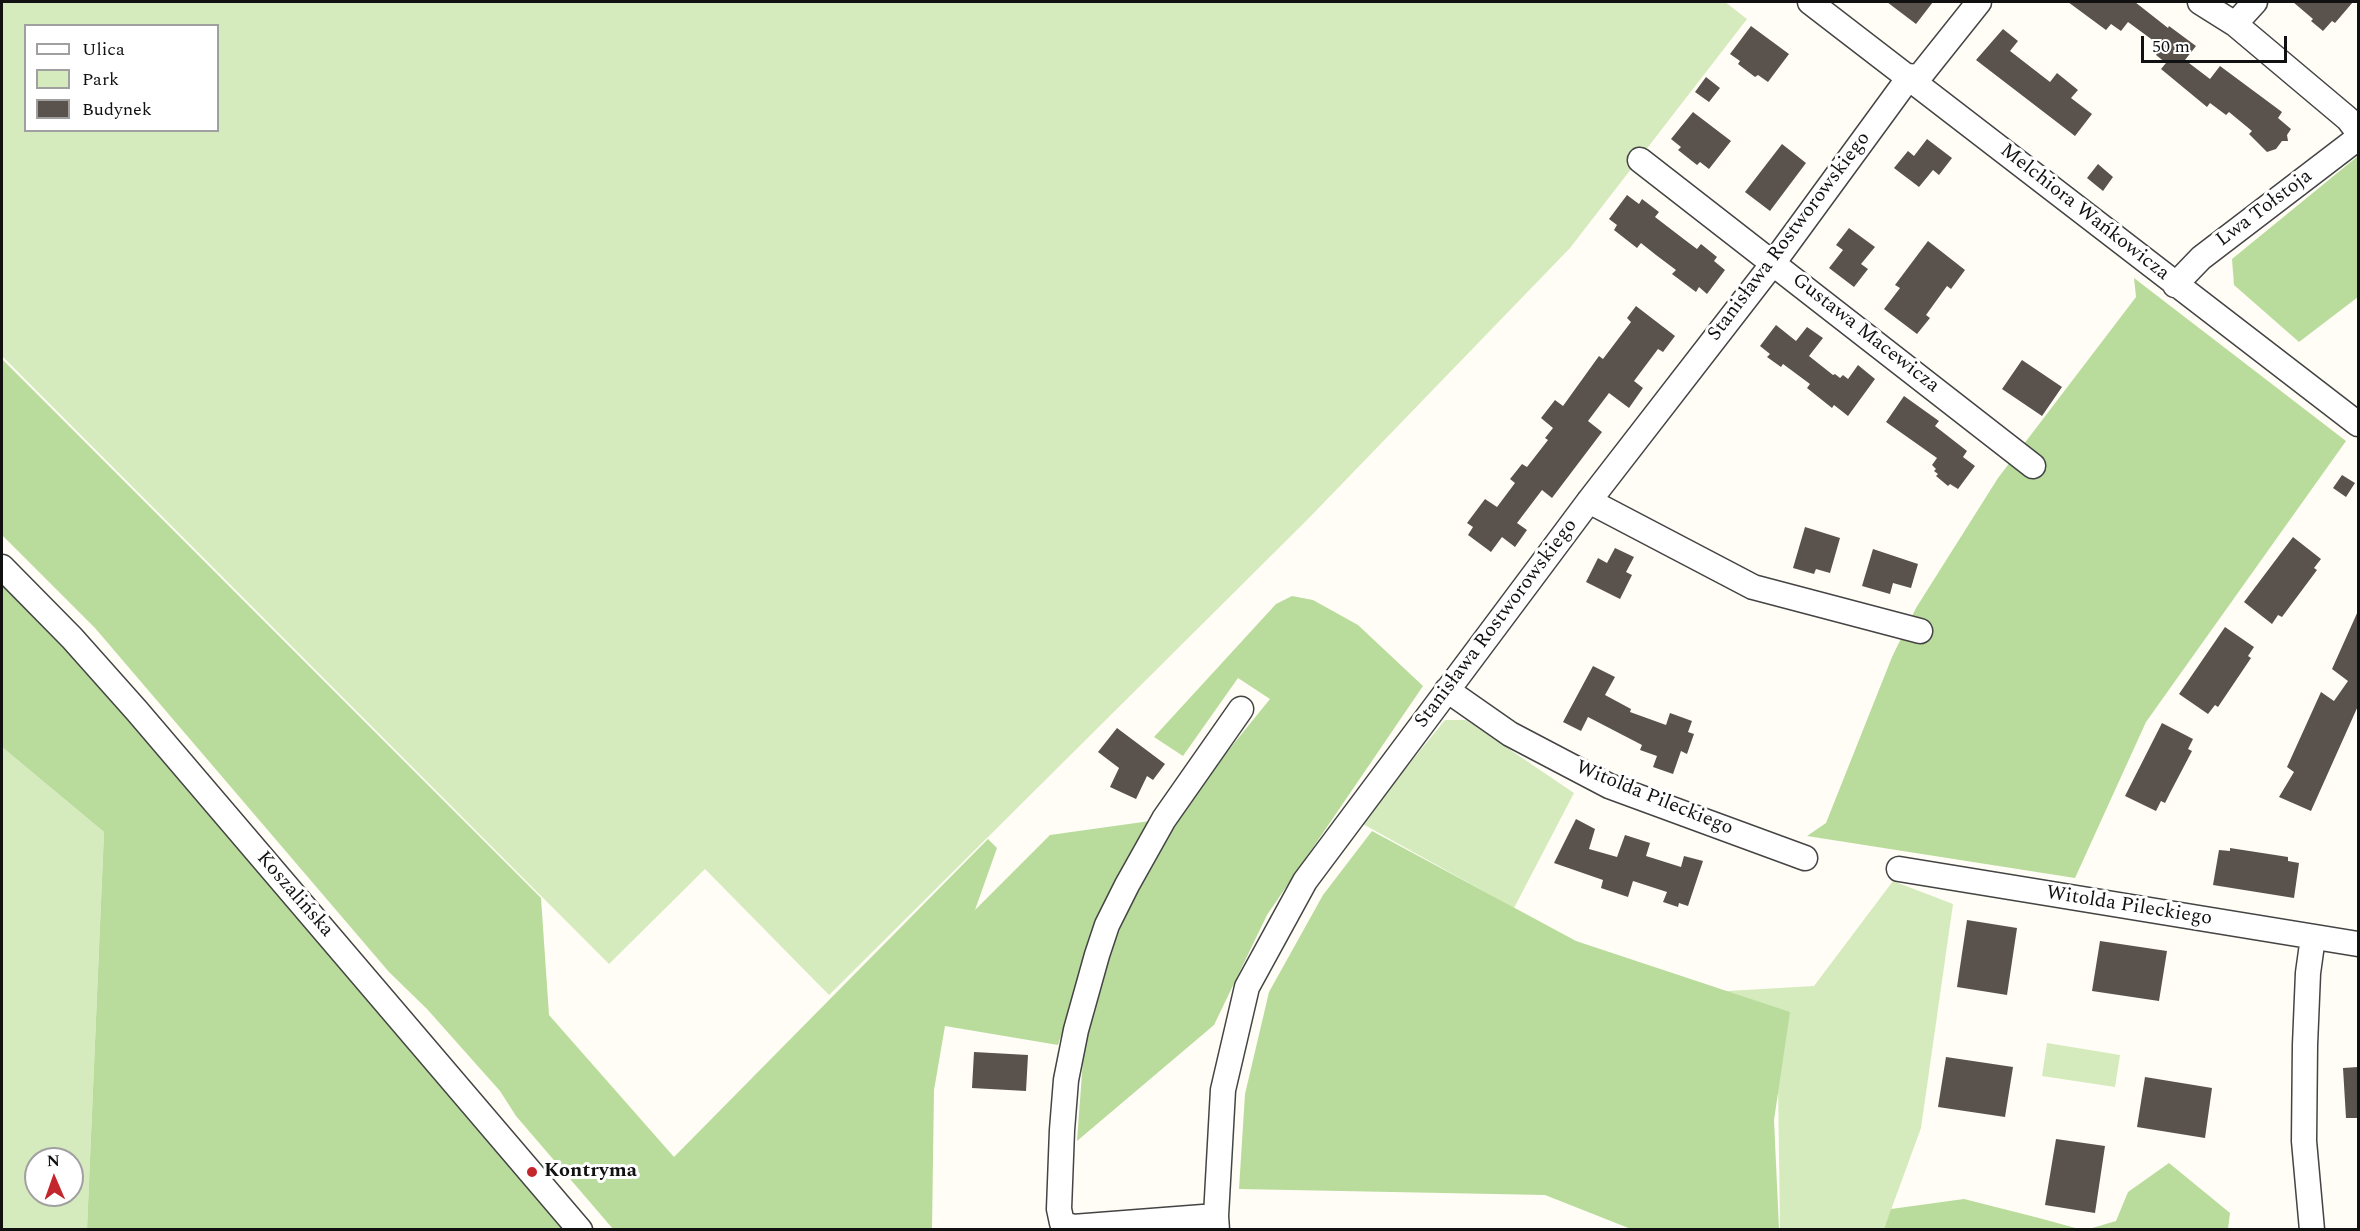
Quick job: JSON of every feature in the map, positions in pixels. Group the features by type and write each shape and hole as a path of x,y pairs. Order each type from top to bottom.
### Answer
{"street":[{"name":"Melchiora Wańkowicza","path":"1810,2 1913,79 2175,285 2358,424"},
{"name":"Stanisława Rostworowskiego","path":"1216,1223 1223,1090 1247,987 1305,881 1589,501 1913,79 1979,2"},
{"path":"2200,2 2235,24 2348,119 2358,132"},
{"path":"2235,24 2255,2"},
{"name":"Lwa Tołstoja","path":"2175,285 2201,258 2358,138"},
{"name":"Gustawa Macewicza","path":"1640,160 1774,262 2033,466"},
{"path":"1589,501 1753,587 1920,630"},
{"name":"Koszalińska","path":"2,567 72,638 137,711 580,1230"},
{"name":"Witolda Pileckiego","path":"1448,690 1510,734 1610,786 1805,858"},
{"path":"1216,1223 1073,1227 1062,1223 1059,1209 1062,1130 1066,1080 1076,1030 1096,955 1107,925 1164,819 1242,709"},
{"name":"Witolda Pileckiego","path":"1899,869 2358,944"},
{"path":"2312,1230 2304,1141 2307,983 2313,938"}],"green space":[{"path":"2,2 1725,2 1747,19 1570,248 1307,520 829,995 705,869 609,964 2,356"},
{"path":"2358,156 2358,297 2299,342 2234,285 2232,259"},
{"path":"2134,278 2346,441 2146,722 2075,878 1807,836 1826,823 1892,657 1916,608 1998,478 2136,297"},
{"path":"2,359 541,898 549,1015 674,1157 988,839 997,848 975,910 1050,835 1150,821 1072,1001 1058,1045 945,1026 934,1090 932,1229 613,1229 516,1116 500,1091 427,1009 389,972 95,628 2,535"},
{"path":"2,583 107,693 564,1229 87,1229 104,832 2,747"},
{"path":"1292,596 1313,600 1358,625 1423,686 1267,915 1214,1025 1077,1141 1084,1046 1105,967 1123,921 1167,831 1205,779 1270,699 1238,678 1183,756 1154,737 1276,604"},
{"path":"1445,720 1466,720 1574,793 1514,908 1361,823"},
{"path":"2,747 104,832 87,1229 2,1229"},
{"path":"1372,831 1576,941 1790,1012 1774,1120 1779,1229 1631,1229 1545,1195 1239,1189 1245,1094 1269,992 1323,895"},
{"path":"1893,881 1953,904 1921,1128 1884,1229 1780,1229 1778,1083 1727,991 1814,986"},
{"path":"2047,1043 2120,1055 2115,1087 2042,1076"},
{"path":"2169,1163 2230,1213 2228,1229 2089,1229 2116,1221 2128,1192"},
{"path":"1964,1199 2079,1229 1884,1229 1891,1209"}],"building":[{"path":"1887,2 1933,2 1916,24"},
{"path":"2068,2 2135,2 2196,46 2185,60 2210,79 2220,66 2282,112 2278,118 2291,129 2287,135 2288,141 2282,141 2276,149 2267,152 2249,134 2252,131 2229,112 2226,115 2210,103 2207,107 2161,69 2166,63 2156,55 2162,47 2128,22 2121,31 2111,24 2106,30"},
{"path":"2293,2 2353,2 2335,23 2332,21 2323,31"},
{"path":"1751,26 1789,54 1768,82 1758,75 1755,77 1738,64 1740,61 1730,54"},
{"path":"2003,29 2018,41 2010,51 2050,82 2057,73 2078,90 2071,98 2092,114 2075,136 1976,60"},
{"path":"1706,77 1720,88 1709,102 1695,92"},
{"path":"1693,112 1731,141 1709,169 1700,162 1697,165 1678,150 1681,147 1671,139"},
{"path":"1927,139 1952,158 1939,175 1933,170 1919,187 1894,168 1908,151 1914,156"},
{"path":"1782,144 1806,163 1770,211 1745,192"},
{"path":"2098,164 2113,177 2103,191 2087,178"},
{"path":"1627,195 1639,204 1642,199 1659,212 1655,217 1697,249 1701,244 1717,257 1714,261 1725,270 1707,294 1699,287 1696,292 1672,274 1676,270 1641,243 1637,248 1614,230 1617,225 1609,219"},
{"path":"1849,228 1875,247 1861,264 1868,269 1854,287 1829,268 1843,250 1836,245"},
{"path":"1928,241 1965,270 1951,289 1947,286 1926,315 1930,318 1917,334 1884,309 1900,288 1895,285"},
{"path":"1636,306 1675,336 1663,352 1658,349 1634,381 1643,388 1629,408 1609,393 1588,421 1602,432 1552,498 1542,490 1517,523 1527,530 1515,547 1502,537 1491,552 1468,535 1473,527 1467,523 1485,499 1497,507 1515,483 1510,479 1522,464 1527,467 1548,440 1545,438 1553,428 1541,418 1555,400 1563,406 1599,356 1603,359 1631,322 1627,318"},
{"path":"1776,325 1796,341 1807,327 1823,338 1809,356 1833,375 1840,378 1843,375 1848,379 1858,365 1875,379 1848,416 1834,405 1832,408 1807,388 1810,384 1783,364 1781,367 1767,357 1770,354 1760,346"},
{"path":"2022,360 2062,387 2042,416 2002,389"},
{"path":"1904,396 1939,421 1935,426 1967,451 1963,457 1975,466 1958,489 1950,484 1948,486 1936,476 1938,474 1932,465 1937,458 1886,422"},
{"path":"2342,475 2355,483 2346,497 2333,488"},
{"path":"1805,527 1840,538 1830,573 1816,569 1814,574 1793,568"},
{"path":"2293,537 2321,559 2314,568 2317,570 2282,617 2278,615 2272,624 2244,602"},
{"path":"1615,548 1634,557 1626,572 1632,575 1620,599 1586,582 1598,558 1607,563"},
{"path":"1873,549 1918,564 1911,588 1893,583 1890,594 1862,586"},
{"path":"2358,611 2358,706 2311,811 2279,797 2294,772 2287,767 2321,692 2334,701 2348,681 2332,669"},
{"path":"2225,627 2254,647 2248,656 2251,658 2218,707 2215,705 2208,714 2179,694"},
{"path":"1593,666 1615,677 1605,695 1631,709 1630,712 1666,725 1670,713 1692,721 1688,732 1694,734 1687,754 1681,751 1673,774 1653,767 1657,756 1640,750 1642,745 1588,717 1581,731 1563,722"},
{"path":"2162,723 2193,739 2188,749 2192,751 2165,803 2161,801 2156,811 2125,796"},
{"path":"1117,728 1165,764 1153,780 1147,776 1136,799 1110,787 1119,768 1098,752"},
{"path":"1576,819 1595,829 1589,849 1617,857 1625,835 1650,843 1646,856 1681,867 1684,856 1703,861 1688,906 1679,903 1678,907 1663,902 1667,892 1633,881 1628,897 1601,888 1603,880 1554,863"},
{"path":"2230,848 2288,857 2288,861 2299,863 2294,898 2213,885 2219,850 2230,851"},
{"path":"1967,920 2017,928 2007,995 1957,987"},
{"path":"2100,941 2167,951 2159,1001 2092,991"},
{"path":"974,1052 1028,1055 1026,1091 972,1088"},
{"path":"1946,1057 2013,1067 2005,1117 1938,1107"},
{"path":"2358,1067 2358,1118 2346,1118 2343,1068"},
{"path":"2145,1077 2212,1088 2205,1138 2137,1127"},
{"path":"2056,1139 2105,1146 2095,1213 2045,1205"}],"place":[{"name":"Kontryma","path":"532,1172"}]}
